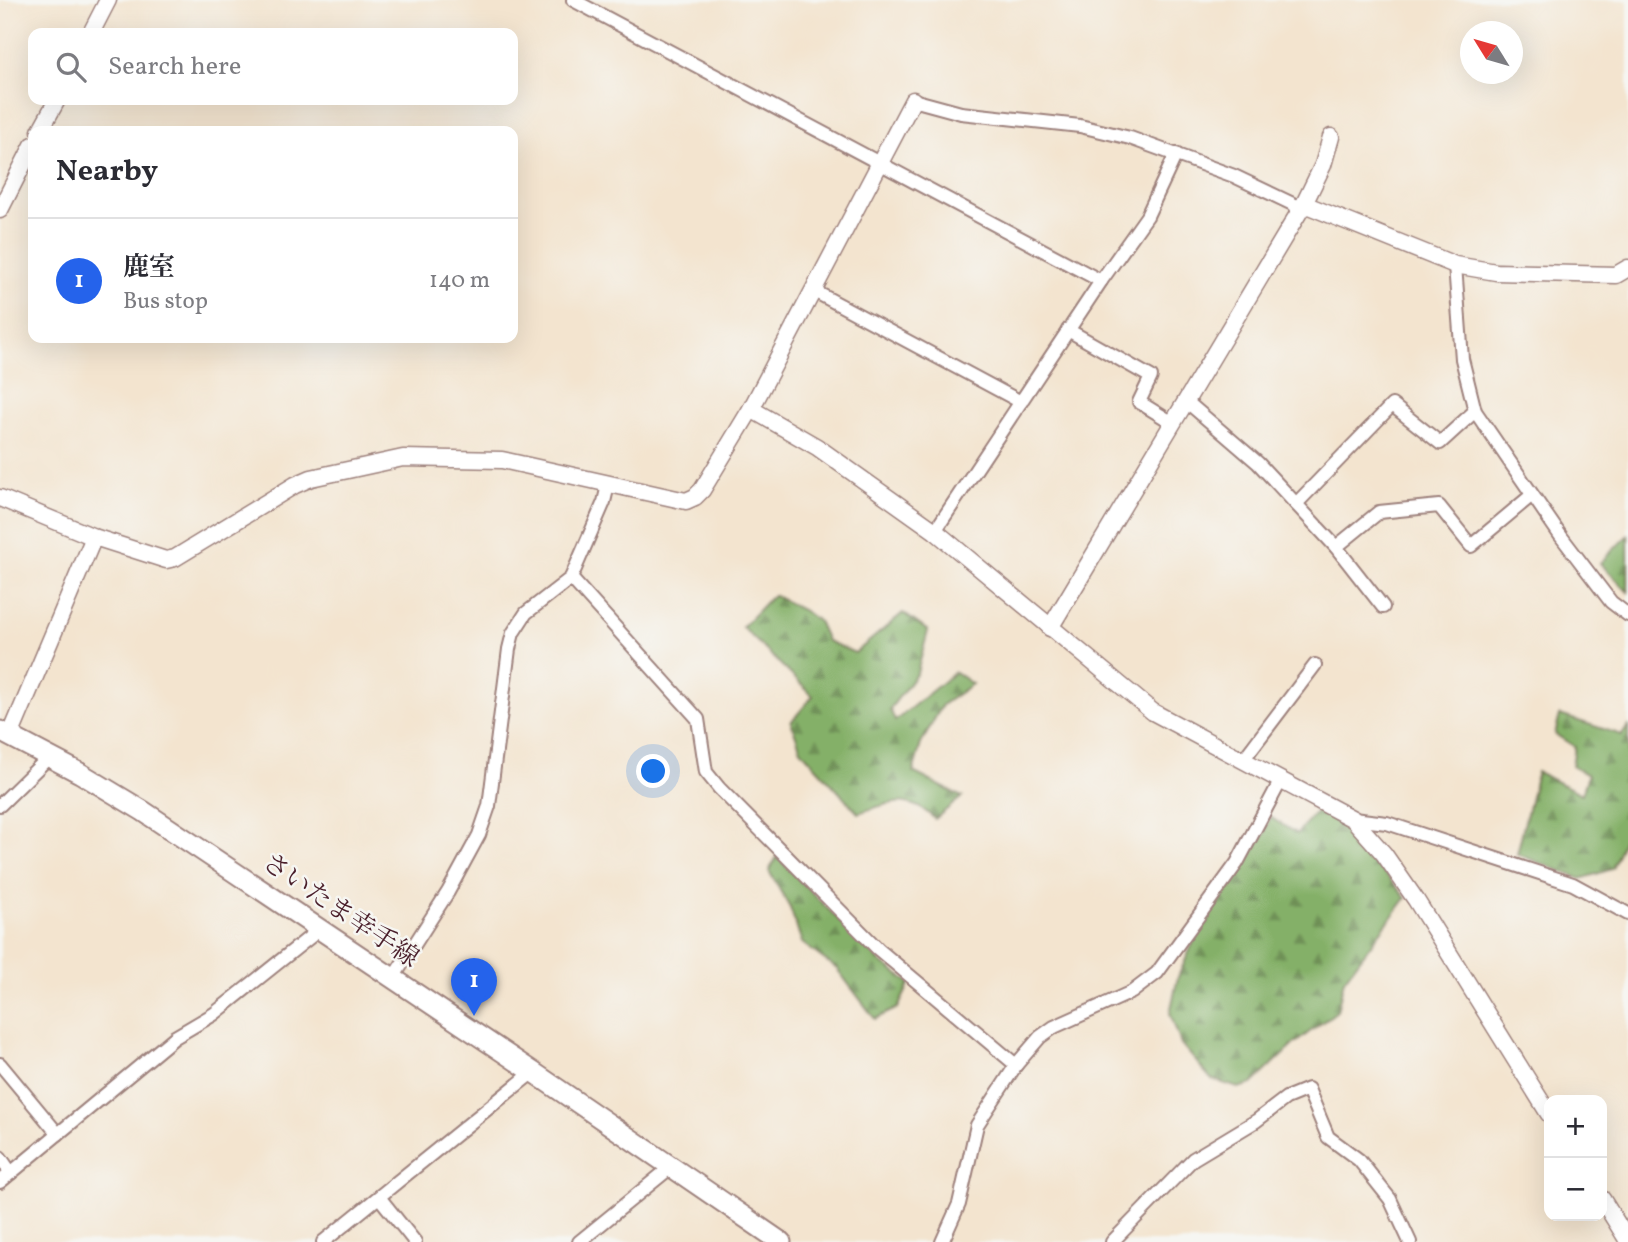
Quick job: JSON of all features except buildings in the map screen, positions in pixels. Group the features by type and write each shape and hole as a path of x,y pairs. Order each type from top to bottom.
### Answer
{"main road":[{"name":"さいたま幸手線","path":"5,734 114,792 533,1072 780,1242"}],"street":[{"path":"94,28 108,0"},
{"path":"573,0 1101,281"},
{"path":"0,498 94,537 166,560 175,558 311,478 403,458 502,460 686,501 702,490 751,409 914,100 961,113 1080,126 1130,138 1176,153 1455,265 1496,272 1616,275 1628,268"},
{"path":"43,126 54,105"},
{"path":"1050,628 1303,206 1326,157 1331,137"},
{"path":"935,531 1147,216 1176,153"},
{"path":"0,210 28,155"},
{"path":"1455,265 1462,359 1475,411 1532,495 1611,602 1628,615"},
{"path":"814,291 1021,402"},
{"path":"1068,330 1151,377 1139,402 1173,423"},
{"path":"1186,401 1258,463 1336,547 1383,607"},
{"path":"1296,504 1392,405 1440,443 1475,411"},
{"path":"751,409 817,447 935,531 1153,712 1353,819 1384,854 1416,900 1544,1106"},
{"path":"393,978 448,892 479,835 489,806 513,633 533,606 571,578 604,502 608,485"},
{"path":"1336,547 1379,512 1439,506 1471,546 1532,495"},
{"path":"5,734 94,537"},
{"path":"571,578 698,719 706,772 719,788 878,949 1016,1065"},
{"path":"1243,760 1315,665"},
{"path":"0,805 50,757"},
{"path":"942,1242 959,1204 977,1125 1016,1065 1040,1037 1054,1027 1132,992 1157,973 1237,863 1281,780"},
{"path":"1353,819 1387,823 1573,884 1628,914"},
{"path":"0,1182 175,1037 214,1014 320,929"},
{"path":"0,1065 58,1134"},
{"path":"323,1242 533,1072"},
{"path":"1112,1242 1193,1159 1256,1121 1286,1098 1308,1089 1328,1137 1359,1160 1390,1199 1410,1242"},
{"path":"0,1157 11,1173"},
{"path":"579,1242 671,1167"},
{"path":"379,1197 415,1242"},
{"path":"1607,1207 1628,1241"}],"green space":[{"path":"1628,535 1628,592 1600,563"},
{"path":"773,595 818,621 827,641 855,653 903,613 928,631 917,673 890,709 895,721 955,672 972,684 942,705 921,744 913,772 962,797 935,819 916,806 899,802 858,813 801,750 791,722 813,696 742,627"},
{"path":"1560,715 1622,735 1628,726 1628,829 1612,869 1581,879 1517,854 1537,772 1582,794 1588,775 1572,766 1575,747 1555,734"},
{"path":"1318,809 1350,833 1406,898 1344,980 1337,1011 1294,1044 1252,1084 1238,1088 1211,1079 1181,1044 1170,1013 1178,977 1199,929 1264,835 1270,817 1297,834"},
{"path":"777,857 878,960 910,983 898,1008 875,1019 837,969 802,943 790,908 769,871"}],"place":[{"name":"鹿室","path":"474,1016"}]}
